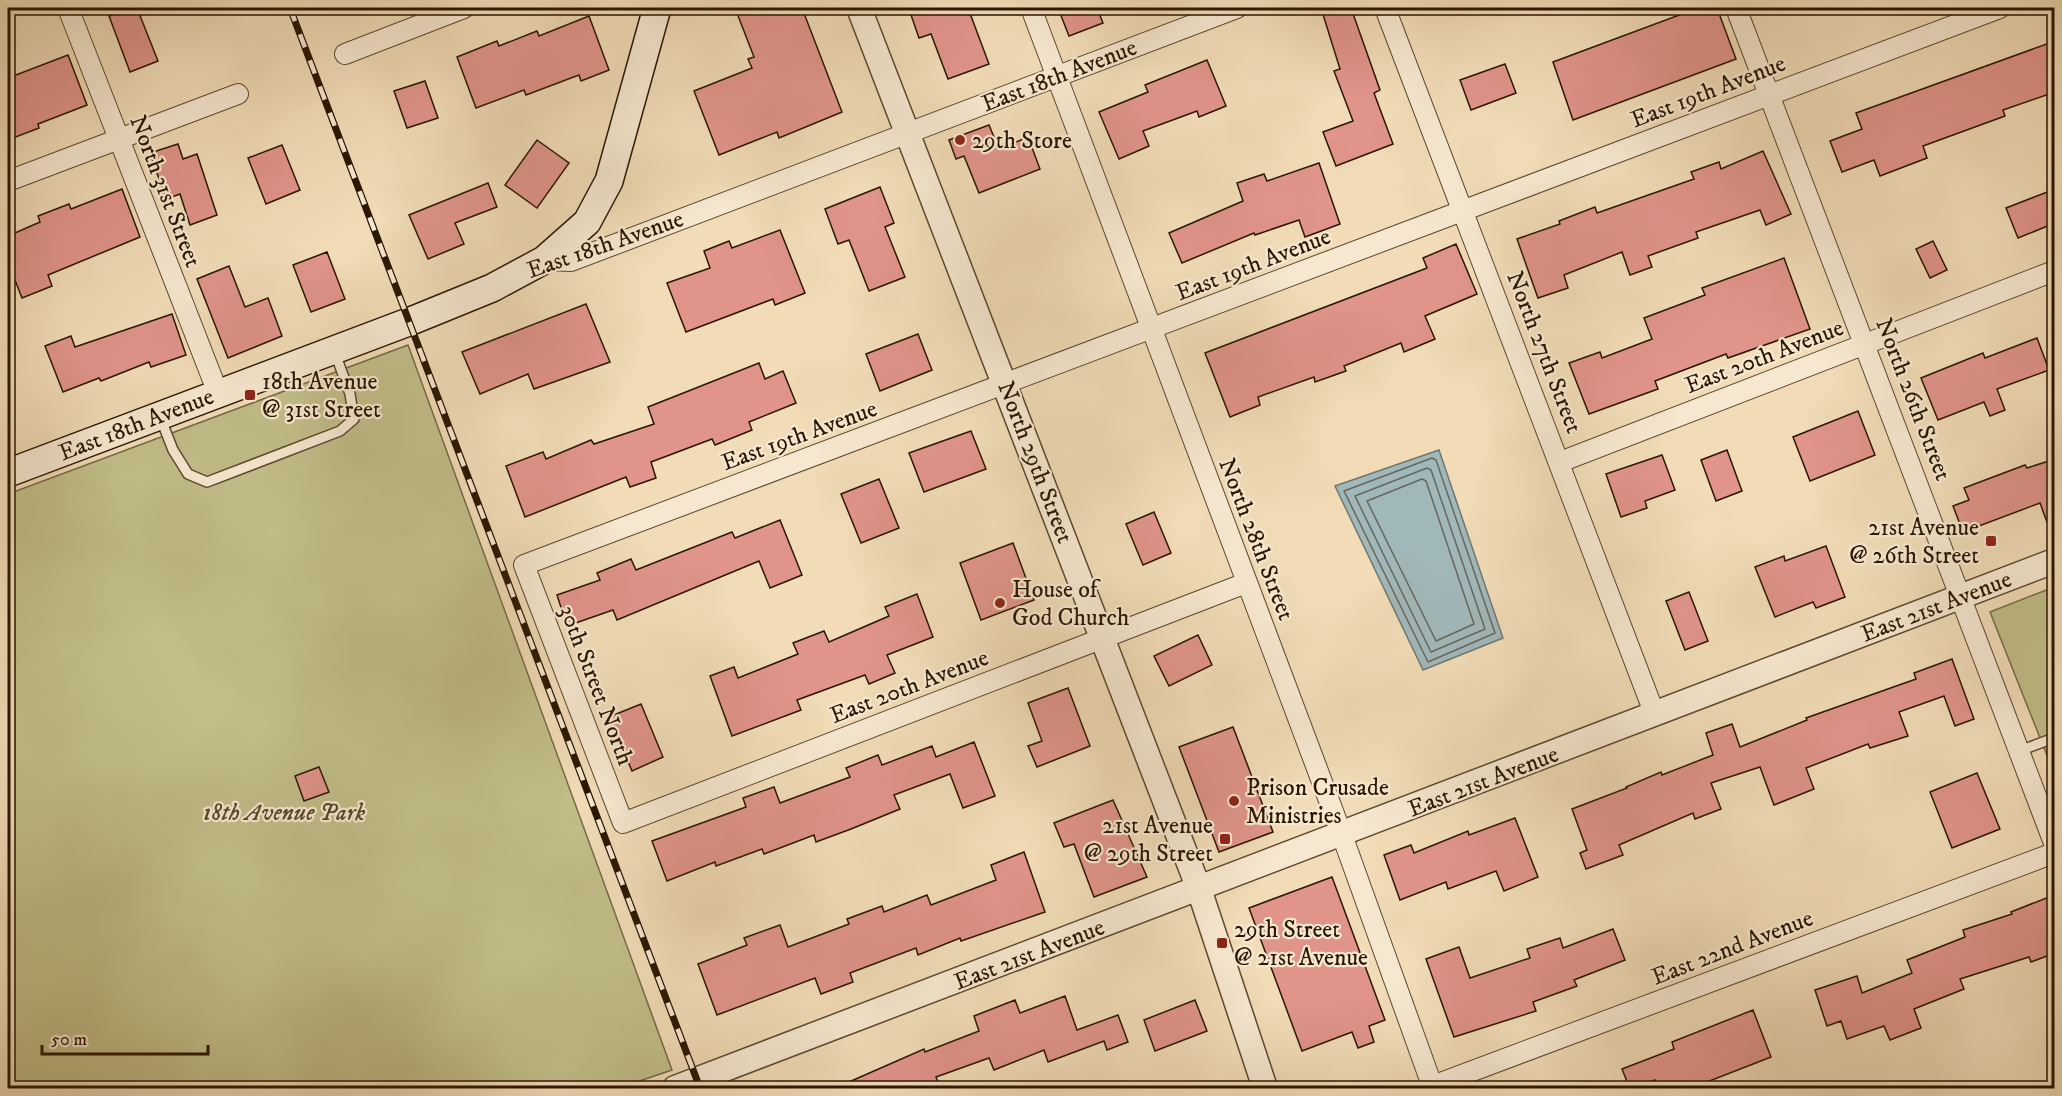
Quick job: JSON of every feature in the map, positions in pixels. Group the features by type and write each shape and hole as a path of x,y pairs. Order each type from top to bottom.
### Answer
{"main road":[{"path":"544,260 587,222 609,181 657,8"},
{"name":"East 18th Avenue","path":"8,473 492,288 544,260"}],"street":[{"name":"North 31st Street","path":"68,8 218,393"},
{"path":"345,54 464,8"},
{"name":"North 29th Street","path":"860,8 1199,889 1265,1089"},
{"name":"North 28th Street","path":"1031,8 1150,330 1342,835 1431,1088"},
{"name":"East 18th Avenue","path":"544,260 571,261 1238,8"},
{"name":"North 27th Street","path":"1385,8 1655,715"},
{"name":"North 26th Street","path":"1736,8 1771,94 2055,843"},
{"name":"East 19th Avenue","path":"524,565 2000,8"},
{"path":"8,181 238,94"},
{"name":"East 20th Avenue","path":"1560,462 2055,271"},
{"name":"East 21st Avenue","path":"675,1089 2055,561"},
{"name":"30th Street North","path":"524,565 623,823"},
{"name":"East 20th Avenue","path":"623,823 1246,583"},
{"name":"East 22nd Avenue","path":"1431,1088 2055,853"}],"lane":[{"path":"160,415 173,450 188,474 207,482 340,430 354,419 350,394 333,350"},
{"path":"2019,750 2055,738"}],"green space":[{"name":"18th Avenue Park","path":"408,345 672,1070 619,1088 8,1088 8,494"},
{"path":"2054,587 2054,773 1990,612"}],"water":[{"path":"1439,450 1503,638 1423,670 1335,486"}],"building":[{"path":"137,8 158,61 130,72 109,16"},
{"path":"735,8 802,8 842,112 779,138 777,132 719,155 694,91 752,68 748,59 754,57"},
{"path":"922,8 968,8 989,64 948,79 931,34 919,38 910,12"},
{"path":"1058,8 1097,8 1103,23 1069,36"},
{"path":"1321,8 1351,8 1380,90 1374,93 1393,144 1336,166 1323,132 1353,121 1334,71 1340,69"},
{"path":"1698,8 1717,8 1736,59 1573,120 1553,62"},
{"path":"589,16 609,70 581,81 579,75 526,95 524,90 476,108 457,57 497,41 499,46 537,31 539,36"},
{"path":"2055,41 2055,92 2003,110 2005,116 1923,146 1927,158 1880,176 1874,160 1842,172 1830,141 1862,129 1856,113"},
{"path":"68,55 87,105 38,124 39,128 8,140 8,78"},
{"path":"1207,60 1226,106 1199,117 1197,111 1143,131 1149,146 1119,159 1099,112 1148,92 1145,85"},
{"path":"1505,64 1516,93 1471,110 1460,80"},
{"path":"425,81 438,118 407,128 394,91"},
{"path":"989,125 999,149 1028,137 1040,169 979,193 964,156 956,159 949,140"},
{"path":"537,140 569,163 537,208 505,185"},
{"path":"178,144 183,159 197,154 217,215 190,225 180,194 166,199 150,153"},
{"path":"282,145 300,190 266,204 248,158"},
{"path":"1763,151 1791,214 1766,225 1760,210 1696,232 1698,238 1648,256 1652,267 1630,275 1622,252 1564,275 1568,288 1538,298 1517,239 1560,224 1559,221 1595,207 1597,213 1694,179 1691,172 1719,162 1721,169"},
{"path":"1319,163 1340,224 1305,237 1299,220 1255,235 1254,233 1182,263 1169,233 1243,201 1237,183 1264,174 1267,181"},
{"path":"488,183 497,207 455,223 464,244 428,259 409,215"},
{"path":"880,187 894,223 885,227 905,277 869,291 849,240 838,244 825,209"},
{"path":"122,189 140,237 48,275 52,286 22,298 8,262 8,236 40,222 38,216 69,204 71,209"},
{"path":"2055,189 2055,223 2018,238 2006,208"},
{"path":"780,230 805,293 775,305 773,299 686,332 667,283 710,268 704,251 729,241 732,248"},
{"path":"1933,241 1947,270 1930,278 1916,249"},
{"path":"1456,244 1477,294 1425,316 1435,339 1404,352 1401,343 1344,366 1346,371 1315,382 1314,377 1258,397 1260,405 1230,417 1205,353 1427,268 1423,258"},
{"path":"327,252 345,299 311,312 293,265"},
{"path":"1784,258 1810,329 1728,358 1726,354 1655,381 1658,389 1589,414 1569,363 1600,352 1602,358 1652,339 1644,318 1705,295 1702,288"},
{"path":"229,266 245,307 268,298 282,336 228,358 197,279"},
{"path":"586,304 610,362 534,389 528,374 480,394 462,352"},
{"path":"172,314 186,355 151,367 149,362 101,381 99,378 63,392 45,346 71,336 75,347"},
{"path":"918,334 932,370 880,391 866,354"},
{"path":"2037,338 2049,370 1997,389 2005,410 1990,416 1984,402 1938,420 1921,378 1983,353 1985,358"},
{"path":"759,363 765,379 783,371 796,403 749,422 752,430 715,445 712,439 651,462 656,478 630,487 626,477 525,517 506,466 543,452 546,459 591,440 594,444 654,424 648,407"},
{"path":"1858,411 1875,455 1810,481 1793,437"},
{"path":"971,431 986,469 924,492 909,453"},
{"path":"1727,450 1742,491 1716,501 1701,460"},
{"path":"1662,455 1675,490 1645,501 1647,508 1621,517 1606,474"},
{"path":"2055,459 2055,535 2052,536 2040,503 1963,532 1953,506 1969,500 1964,488 2025,465 2027,468"},
{"path":"879,479 899,528 861,543 841,494"},
{"path":"1154,512 1171,553 1143,565 1126,524"},
{"path":"780,520 802,575 770,588 759,561 617,620 613,610 567,626 557,595 600,580 597,573 631,559 636,570 732,532 735,538"},
{"path":"1013,543 1034,600 981,620 960,563"},
{"path":"1826,546 1845,597 1816,608 1813,602 1775,617 1755,567 1784,556 1785,561"},
{"path":"1689,592 1708,641 1685,650 1666,601"},
{"path":"917,594 933,637 887,655 895,673 869,684 865,675 797,700 801,710 732,736 710,676 734,667 738,678 798,654 793,643 824,631 829,642 889,616 885,607"},
{"path":"1198,635 1212,665 1169,686 1154,656"},
{"path":"1952,659 1974,719 1955,726 1944,696 1899,712 1908,736 1870,748 1868,744 1806,768 1814,789 1774,805 1760,767 1711,783 1721,809 1695,819 1693,813 1619,845 1623,855 1586,869 1580,853 1587,850 1572,809 1661,772 1662,775 1713,755 1706,733 1732,724 1740,747 1807,720 1806,718 1916,679 1914,673"},
{"path":"1068,688 1090,746 1037,767 1028,746 1042,741 1028,703"},
{"path":"641,704 663,757 632,771 609,717"},
{"path":"1233,727 1273,832 1219,852 1179,747"},
{"path":"974,742 995,796 963,808 950,774 894,795 900,809 851,829 816,842 814,835 764,854 762,849 716,866 715,862 667,881 652,841 746,807 743,798 774,787 780,803 850,777 846,768 878,755 882,765 932,746 936,757"},
{"path":"319,767 329,792 304,801 295,776"},
{"path":"1977,773 2000,829 1952,848 1930,792"},
{"path":"1113,800 1147,877 1094,897 1074,844 1064,847 1054,823"},
{"path":"1515,818 1538,877 1504,891 1496,871 1448,889 1446,882 1400,900 1384,855 1411,845 1414,853 1468,831 1469,835"},
{"path":"1024,852 1045,912 961,941 960,938 918,955 916,948 850,973 853,982 821,994 815,978 717,1015 698,964 747,945 744,938 780,925 788,947 849,924 847,919 882,906 884,912 927,895 931,905 996,880 991,865"},
{"path":"1332,877 1385,1020 1369,1026 1374,1042 1358,1048 1352,1032 1302,1051 1249,908"},
{"path":"2049,897 2055,912 2055,953 2031,962 2029,957 1960,979 1964,989 1914,1009 1921,1028 1890,1040 1884,1026 1847,1039 1841,1021 1827,1026 1815,990 1857,976 1862,993 1912,973 1907,960 1965,937 1963,930 2012,914 2011,912"},
{"path":"1613,929 1625,960 1574,980 1577,986 1533,1002 1536,1011 1454,1037 1426,959 1459,947 1470,978 1530,958 1527,949 1560,938 1563,948"},
{"path":"1065,996 1077,1030 1118,1015 1128,1042 1107,1050 1104,1041 1048,1062 1044,1050 994,1070 989,1058 936,1077 941,1089 833,1089 924,1049 925,1052 979,1031 974,1016 1015,1000 1020,1013"},
{"path":"1195,1000 1207,1031 1155,1051 1144,1020"},
{"path":"1753,1010 1771,1057 1689,1089 1658,1089 1655,1080 1630,1089 1622,1069 1674,1049 1672,1042"}],"railway":[{"path":"290,8 700,1088"}],"place":[{"name":"29th Store","path":"960,140"},
{"name":"18th Avenue @ 31st Street","path":"250,395"},
{"name":"21st Avenue @ 26th Street","path":"1991,541"},
{"name":"House of God Church","path":"1000,603"},
{"name":"Prison Crusade Ministries","path":"1234,801"},
{"name":"21st Avenue @ 29th Street","path":"1225,839"},
{"name":"29th Street @ 21st Avenue","path":"1222,943"}]}
